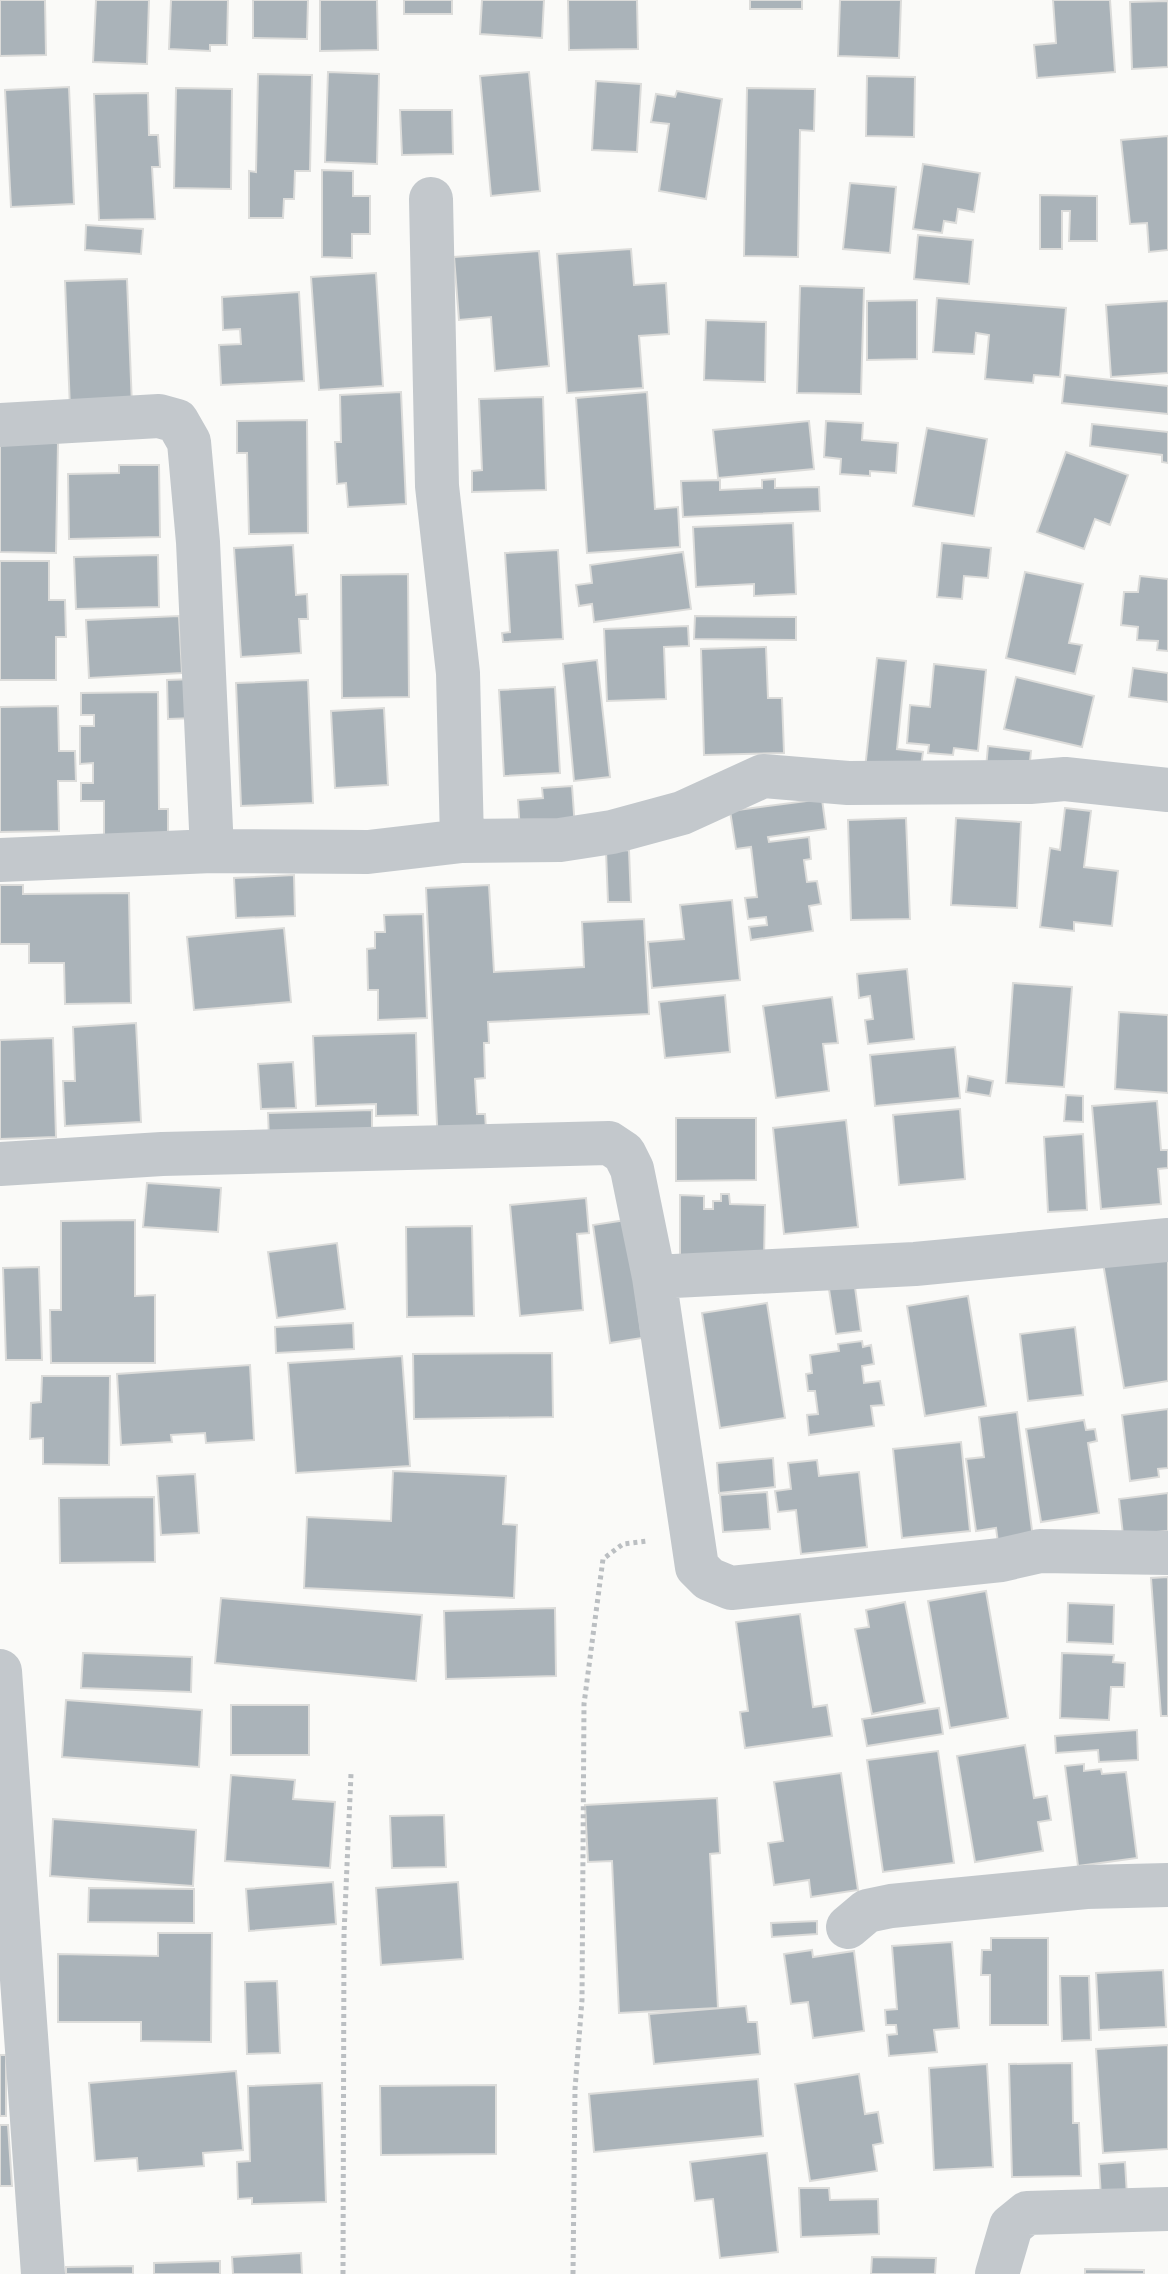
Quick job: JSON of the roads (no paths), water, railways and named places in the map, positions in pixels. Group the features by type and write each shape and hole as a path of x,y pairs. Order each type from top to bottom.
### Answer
{"street":[{"path":"431,199 437,486 458,673 462,841"},
{"path":"0,425 159,416 177,421 189,442 198,542 212,851"},
{"path":"0,860 212,851 368,852 462,841 560,840 612,832 682,813 763,776 848,783 1065,779 1168,790"},
{"path":"0,1164 162,1154 609,1143 624,1153 632,1169 654,1277 697,1567 709,1579 731,1588 1001,1560 1040,1551 1168,1553"},
{"path":"654,1277 915,1264 1168,1240"},
{"path":"0,1671 43,2274"},
{"path":"848,1927 867,1911 891,1906 1086,1887 1168,1885"},
{"path":"997,2274 1011,2226 1027,2213 1168,2209"}]}
